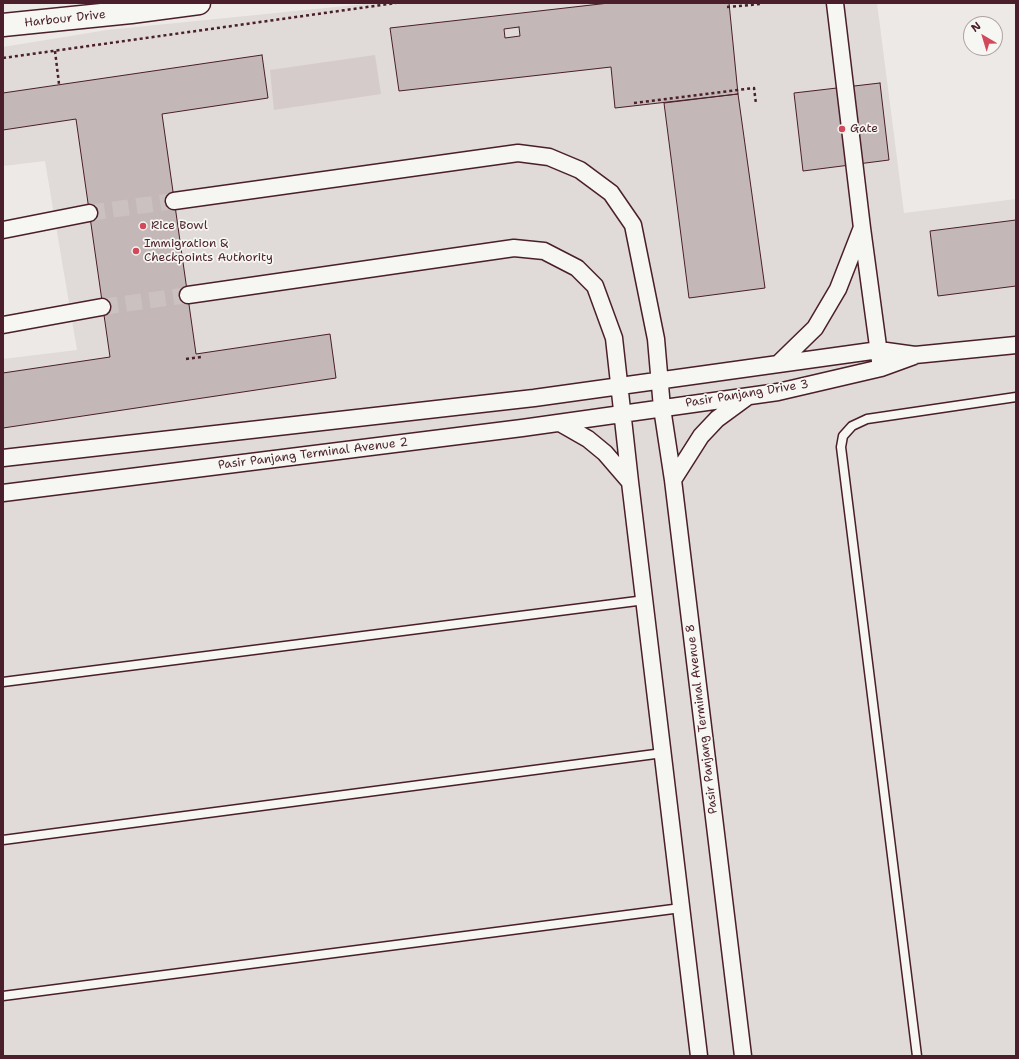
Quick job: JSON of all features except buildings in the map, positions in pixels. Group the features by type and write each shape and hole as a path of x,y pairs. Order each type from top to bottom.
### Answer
{"street":[{"name":"Harbour Drive","path":"3,25 131,12 199,3"},
{"path":"835,3 862,228 881,368"},
{"name":"Pasir Panjang Terminal Avenue 8","path":"174,201 518,154 549,157 580,170 611,193 633,225 656,339 662,408 673,480 743,1056"},
{"path":"3,230 89,213"},
{"path":"778,364 815,328 838,289 862,228"},
{"path":"188,295 514,248 544,251 576,268 595,286 614,338 699,1056"},
{"path":"3,325 102,307"},
{"name":"Pasir Panjang Drive 3","path":"619,387 879,350 916,355 1016,345"},
{"name":"Pasir Panjang Drive 3","path":"622,414 778,392 881,368 916,355"},
{"path":"3,458 619,387"},
{"path":"673,480 701,436 717,419 748,396"},
{"name":"Pasir Panjang Terminal Avenue 2","path":"3,493 622,414"},
{"path":"560,423 588,439 605,453 630,482"}],"lane":[{"path":"918,1056 840,447 843,436 852,426 867,419 1016,397"},
{"path":"3,682 645,600"},
{"path":"3,840 663,753"},
{"path":"3,996 681,908"}],"path":[{"path":"3,58 396,3"},
{"path":"727,7 761,4"},
{"path":"55,50 58,84"},
{"path":"634,103 754,88 756,104"},
{"path":"186,359 202,357"}],"shaded area":[{"path":"375,3 877,3 904,213 1016,199 1016,1056 3,1056 3,359 77,350 45,161 3,166 3,47 107,30"},
{"path":"375,55 381,94 274,110 270,70"}],"tunnel":[{"path":"89,213 174,201"},
{"path":"102,307 188,295"}],"place":[{"name":"Gate","path":"842,129"},
{"name":"Rice Bowl","path":"143,226"},
{"name":"Immigration & Checkpoints Authority","path":"136,251"}]}
